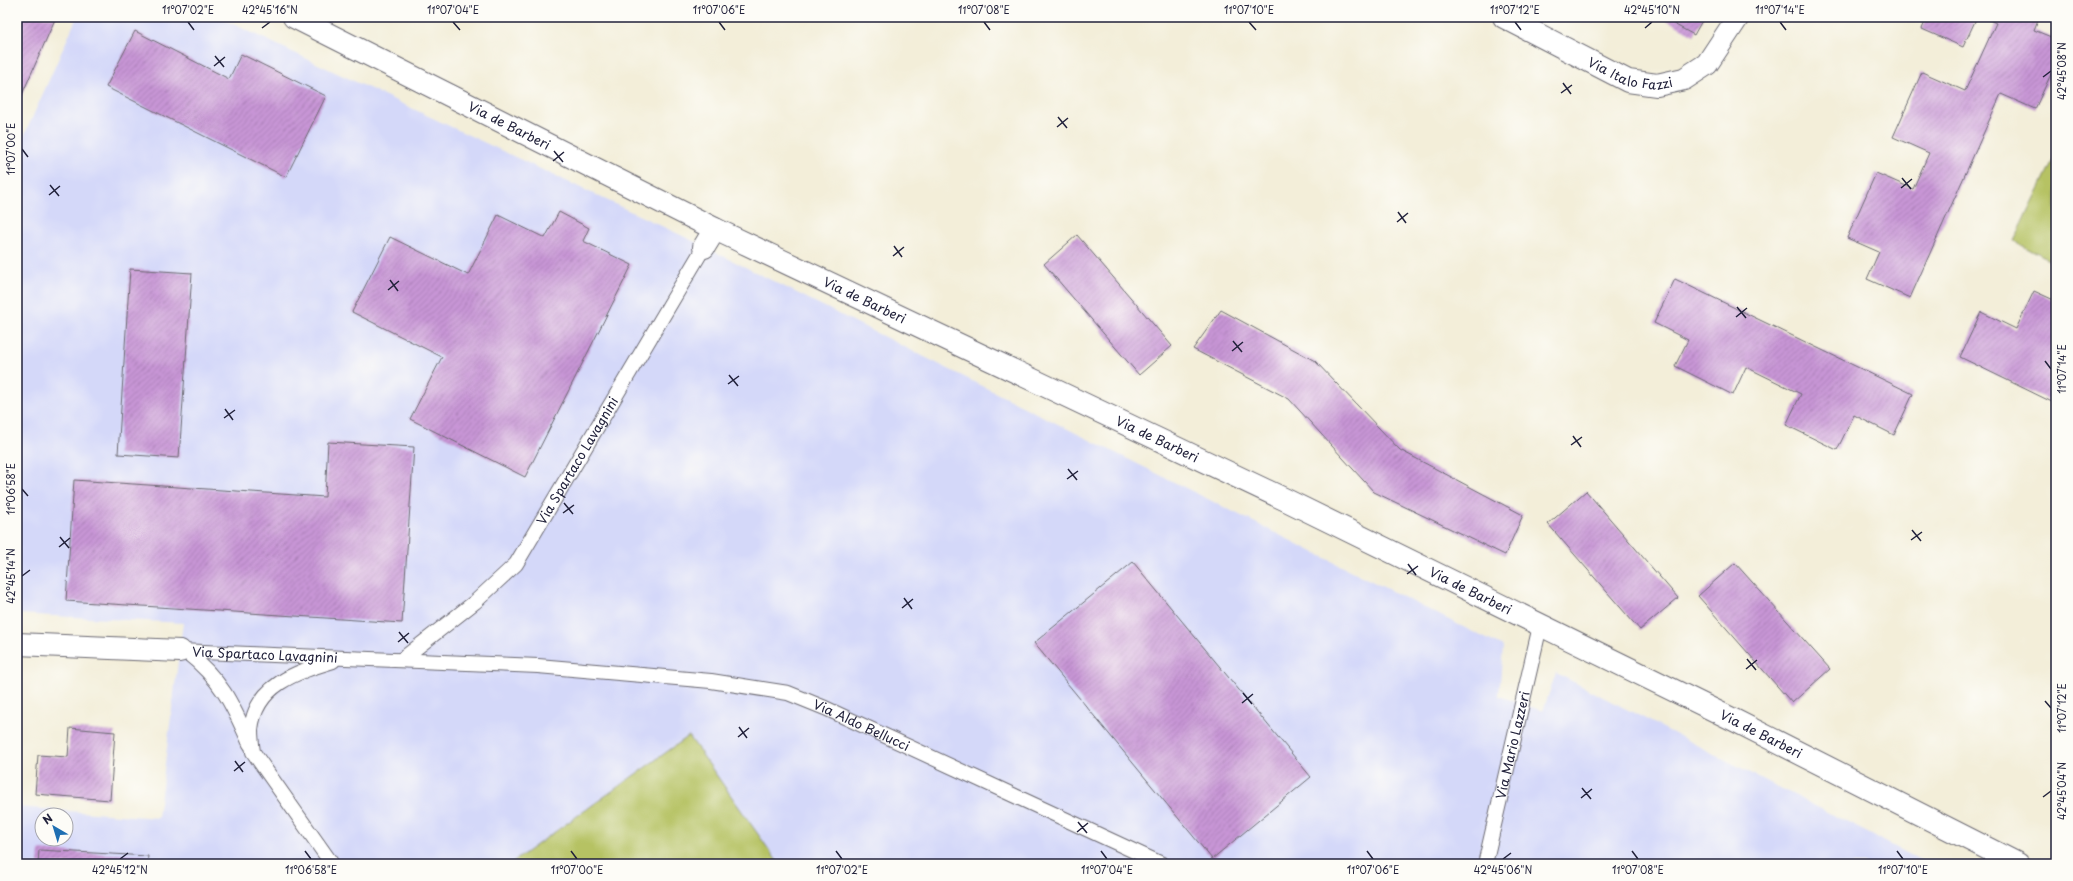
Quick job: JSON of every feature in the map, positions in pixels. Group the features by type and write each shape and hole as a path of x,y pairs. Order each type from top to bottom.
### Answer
{"street":[{"name":"Via de Barberi","path":"294,17 709,238 1284,499 1734,720 2018,864"},
{"name":"Via Italo Fazzi","path":"1504,17 1628,81 1657,85 1684,79 1707,64 1738,17"},
{"name":"Via Spartaco Lavagnini","path":"17,644 182,651"}],"lane":[{"name":"Via Spartaco Lavagnini","path":"401,660 475,602 516,564 709,238"},
{"name":"Via Mario Lazzeri","path":"1485,864 1540,626"},
{"name":"Via Spartaco Lavagnini","path":"182,651 538,666"},
{"name":"Via Spartaco Lavagnini","path":"182,651 212,675 228,697 253,752 332,864"},
{"name":"Via Spartaco Lavagnini","path":"253,752 251,730 255,712 263,698 276,685 298,671 345,658"},
{"name":"Via Aldo Bellucci","path":"538,666 711,681 788,693 825,708 1162,864"}],"shaded area":[{"path":"77,17 218,17 689,239 1503,647 1499,696 1543,711 1556,673 1928,864 17,864 17,807 34,808 34,847 74,847 74,811 158,818 183,623 17,614 17,152"}],"green space":[{"path":"2056,154 2056,264 2014,241"},
{"path":"689,736 779,864 510,864"}],"building":[{"path":"17,17 56,17 17,106"},
{"path":"1661,17 1704,17 1694,35"},
{"path":"1927,17 1977,17 1963,47 1922,29"},
{"path":"1983,17 2039,17 2034,30 2056,39 2056,63 2035,109 2001,94 1910,298 1867,279 1879,252 1847,238 1876,173 1913,189 1929,153 1893,137 1922,72 1965,91 1996,23"},
{"path":"135,31 229,79 241,54 326,96 286,177 106,87"},
{"path":"559,212 589,228 583,241 632,265 525,477 410,419 442,357 352,312 390,237 468,275 498,215 545,238"},
{"path":"1077,235 1172,346 1139,375 1044,264"},
{"path":"130,269 192,273 179,458 118,454"},
{"path":"1675,279 1913,394 1894,435 1854,415 1837,450 1786,425 1801,394 1746,367 1733,395 1675,366 1688,340 1654,323"},
{"path":"2034,291 2056,301 2056,404 1960,357 1981,312 2016,329"},
{"path":"1221,310 1315,361 1400,450 1523,515 1505,555 1374,492 1289,399 1193,349"},
{"path":"328,442 414,447 402,623 66,601 74,480 325,497"},
{"path":"1586,491 1678,598 1640,630 1548,524"},
{"path":"1133,562 1311,777 1212,859 1034,643"},
{"path":"1735,563 1830,669 1792,703 1698,596"},
{"path":"70,728 115,732 110,800 35,794 38,755 68,757"},
{"path":"39,850 148,856 147,864 38,864"}]}
